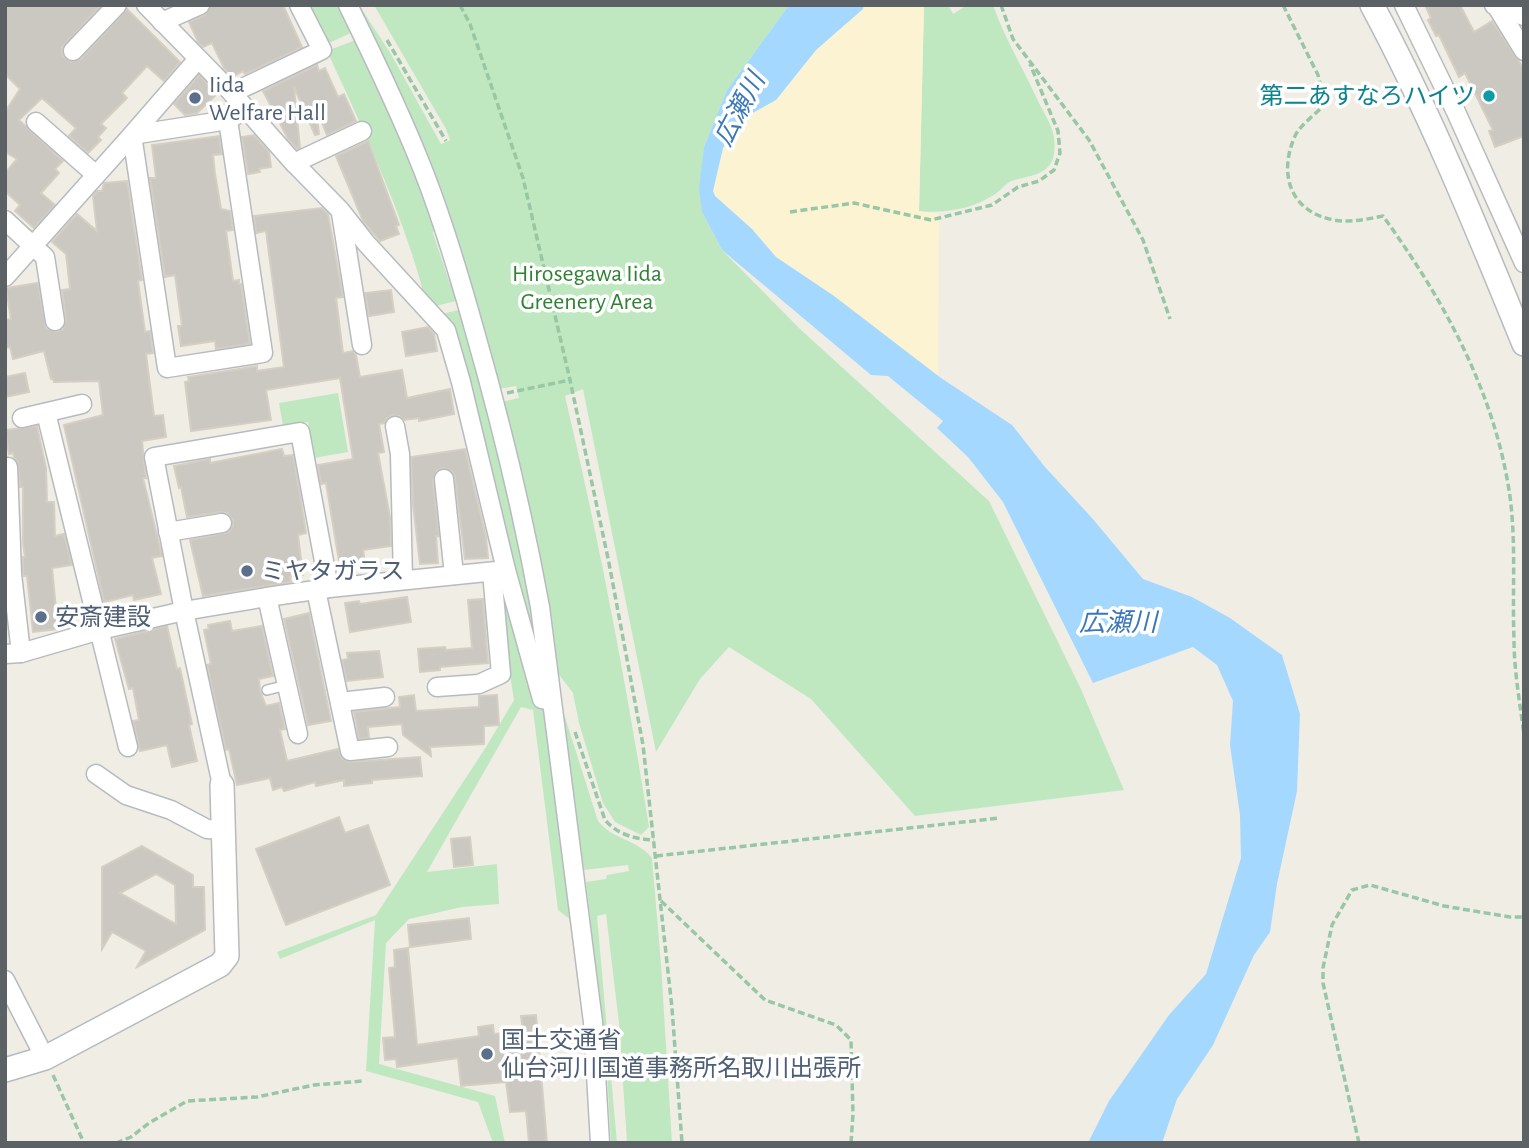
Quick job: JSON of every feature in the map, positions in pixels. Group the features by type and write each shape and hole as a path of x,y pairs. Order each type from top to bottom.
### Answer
{"street":[{"path":"73,51 117,5"},
{"path":"146,5 246,108 446,330 461,382 499,571 542,699 552,701"},
{"path":"162,22 200,5"},
{"path":"232,93 322,50 299,5"},
{"path":"348,5 397,107 458,269 502,429 530,551 540,607 593,1022 600,1143"},
{"path":"1372,5 1402,61 1458,182 1524,344"},
{"path":"1404,5 1524,263"},
{"path":"1495,6 1524,16"},
{"path":"1495,6 1524,51"},
{"path":"5,277 198,59"},
{"path":"132,135 228,120 246,108"},
{"path":"132,135 167,368 263,353 228,120"},
{"path":"36,122 96,175"},
{"path":"294,163 362,131"},
{"path":"340,210 362,345"},
{"path":"5,220 45,257 55,321"},
{"path":"22,418 82,404"},
{"path":"47,413 128,747"},
{"path":"395,426 400,454 403,580"},
{"path":"5,1070 45,1058 220,965 227,956 222,785 154,457 300,432 340,702 350,751 388,747"},
{"path":"8,467 13,654 184,611 323,589 499,571"},
{"path":"444,479 454,575"},
{"path":"169,532 222,523"},
{"path":"437,687 479,684 501,674 499,571"},
{"path":"267,597 298,734"},
{"path":"340,702 385,697"},
{"path":"96,774 127,795 171,810 207,829 225,830"},
{"path":"5,980 45,1058"}],"lane":[{"path":"267,690 287,685"}],"path":[{"path":"460,5 470,24 523,178 609,563 641,732 672,1008 682,1143"},
{"path":"1001,5 1013,39 1089,140 1143,240 1170,319"},
{"path":"1283,5 1318,75 1325,104 1296,133 1286,173 1293,192 1301,204 1317,216 1357,220 1383,216 1421,269 1458,336 1493,417 1509,486 1514,642 1524,735"},
{"path":"383,33 446,141"},
{"path":"790,212 854,203 931,220 992,205 1018,187 1039,181 1054,170 1060,153 1058,131 1030,64"},
{"path":"517,391 570,380"},
{"path":"575,730 605,820 612,829 636,839 654,840"},
{"path":"656,856 1000,817"},
{"path":"1359,1143 1323,983 1323,968 1332,925 1352,890 1370,885 1444,906 1524,917"},
{"path":"661,901 765,1000 836,1025 851,1040 851,1143"},
{"path":"45,1058 84,1143"},
{"path":"116,1143 131,1137 187,1101 257,1097 314,1085 362,1082"}],"green space":[{"path":"304,5 343,5 355,31 325,45"},
{"name":"Hirosegawa Iida Greenery Area","path":"357,5 391,54 441,144 450,140 446,129 374,5 789,5 727,90 704,147 702,212 722,250 800,329 989,501 1080,687 1124,790 915,816 811,699 729,647 700,679 656,752 583,389 565,396 611,611 649,827 641,835 615,822 603,803 579,723 573,693 557,672 543,580 502,402 519,398 516,386 498,389"},
{"path":"924,5 948,5 953,14 967,5 993,5 1054,137 1052,160 1047,168 1036,175 1008,183 994,195 975,204 947,211 919,211"},
{"path":"358,39 386,99 436,225 433,233 450,284 457,290 460,300 436,306 419,292 422,287 391,197 327,51"},
{"path":"462,309 511,496 546,687 442,314"},
{"path":"338,393 348,452 314,458 308,422 283,426 279,403"},
{"path":"502,583 536,697 544,711 572,921 558,910 533,710 521,707 427,872 497,864 499,904 462,907 409,919 386,943 379,1064 495,1096 505,1143 493,1143 478,1102 366,1071 375,920 280,959 277,952 376,915 486,747 514,700"},
{"path":"562,716 565,717 598,821 652,858 672,1143 627,1143 619,1023 606,914 597,916 617,1143 611,1143 606,1056 586,882 629,871 628,865 584,870"}],"sand":[{"path":"864,5 924,5 919,211 939,214 938,376 834,296 776,257 713,191 723,148 740,120 776,100 816,50 863,9"}],"water":[{"name":"広瀬川","path":"789,5 864,5 863,9 816,50 776,100 740,120 723,148 713,191 715,196 752,229 776,257 834,296 941,378 1012,425 1143,579 1192,597 1230,618 1282,655 1300,714 1297,791 1277,884 1270,932 1254,955 1213,1045 1177,1099 1162,1143 1088,1143 1109,1101 1169,1015 1206,974 1241,858 1240,815 1230,745 1233,701 1217,665 1193,647 1093,683 1003,502 968,457 937,428 943,421 888,376 871,375 722,250 702,212 699,189 704,147 727,90"}],"building":[{"path":"5,5 101,5 62,48 62,55 71,62 81,59 127,9 180,62 164,81 147,66 122,93 127,98 101,124 106,128 98,137 101,140 88,153 69,136 76,128 42,98 19,120 63,161 55,169 59,173 41,193 55,205 34,228 15,211 20,205 5,191 5,173 17,159 5,152 5,107 7,109 20,89 5,74"},
{"path":"211,5 283,5 302,47 245,74 243,71 232,77 224,68 212,43 203,47 198,42 189,22 205,15"},
{"path":"1425,5 1460,5 1474,32 1492,21 1524,69 1524,136 1495,147 1489,131 1493,130 1465,73 1459,77 1439,35 1436,36 1428,20 1431,18"},
{"path":"317,65 319,71 325,68 338,97 344,94 356,121 327,135 316,108 319,134 315,135 294,87 300,148 297,149 288,139 263,91"},
{"name":"Iida Welfare Hall","path":"199,75 217,94 197,113 185,115 174,104"},
{"path":"254,135 269,152 271,167 248,174 242,137"},
{"path":"219,136 222,154 213,155 215,174 221,209 230,211 233,230 226,231 233,281 239,280 241,284 250,344 216,349 215,341 181,346 178,326 182,326 175,275 165,277 150,178 156,178 152,145"},
{"path":"368,141 399,225 396,226 399,234 380,241 363,221 336,156"},
{"path":"127,181 142,280 138,281 145,332 150,331 153,353 146,354 154,416 163,415 166,437 142,441 146,478 143,478 162,556 152,558 161,594 134,600 133,595 104,602 64,425 103,415 99,381 54,382 44,351 13,359 10,347 5,348 5,320 11,319 6,288 38,283 46,328 56,332 63,329 66,320 62,290 70,289 66,254 52,242 77,214 97,231 93,196 97,191 102,191 104,183"},
{"path":"322,208 328,214 343,297 336,298 343,353 353,351 356,355 360,377 402,370 407,398 450,389 454,414 419,421 419,418 404,420 394,415 379,424 384,452 378,453 390,517 391,546 363,550 365,562 340,567 326,483 321,484 318,465 353,459 340,378 266,390 271,420 191,431 185,382 189,381 188,377 257,366 257,371 284,367 266,231 256,233 254,216"},
{"path":"391,290 394,312 369,316 365,293"},
{"path":"428,327 434,334 437,351 406,356 402,332"},
{"path":"25,373 29,392 5,397 5,377"},
{"path":"37,426 46,468 47,502 54,502 55,536 64,534 72,565 52,568 58,629 33,632 27,576 23,573 23,487 20,487 18,462 13,453 9,454 5,430"},
{"path":"282,449 284,456 293,455 300,494 306,533 298,535 303,575 290,577 291,582 203,596 190,540 229,532 233,520 227,513 221,512 187,517 174,466 210,459 210,463"},
{"path":"465,449 486,537 488,558 465,559 455,478 453,472 444,468 437,470 433,480 439,536 436,536 438,563 420,564 411,457"},
{"path":"407,597 411,622 350,632 345,603 359,601 360,604"},
{"path":"483,599 488,663 440,667 440,670 420,672 418,649 472,648 468,600"},
{"path":"309,613 331,721 308,725 284,619"},
{"path":"230,621 232,631 262,626 273,676 259,679 260,691 266,706 279,703 285,729 280,730 287,761 338,749 342,759 351,762 420,757 422,776 372,780 372,783 344,786 344,780 316,786 315,782 284,791 282,787 273,790 270,778 237,785 229,749 226,750 207,665 211,664 204,630 209,629 208,625"},
{"path":"167,626 177,669 180,668 197,761 172,767 167,745 140,751 133,721 139,720 133,688 129,689 115,639"},
{"path":"379,651 383,677 347,681 342,660 348,659 347,653"},
{"path":"414,695 416,711 479,707 479,696 497,695 499,725 484,726 484,744 430,747 431,756 403,735 402,724 368,727 369,738 359,739 354,712 400,707 399,697"},
{"path":"339,817 345,833 368,825 390,885 286,925 256,849"},
{"path":"470,837 473,865 454,867 451,839"},
{"path":"142,846 193,875 193,887 204,887 205,930 137,967 146,951 112,932 102,949 102,867","holes":["156,874 175,885 176,924 120,893"]},
{"path":"469,918 471,939 410,947 408,925"},
{"path":"408,948 417,1045 479,1036 478,1027 493,1025 494,1034 523,1031 521,1016 536,1015 547,1143 529,1143 526,1111 510,1112 506,1082 461,1086 458,1058 397,1067 396,1059 385,1060 383,1038 395,1037 389,968 395,967 394,950"}],"place":[{"name":"第二あすなろハイツ","path":"1489,96"},
{"name":"Iida Welfare Hall","path":"195,98"},
{"name":"ミヤタガラス","path":"247,571"},
{"name":"安斎建設","path":"41,617"},
{"name":"国土交通省 仙台河川国道事務所名取川出張所","path":"487,1054"}]}
